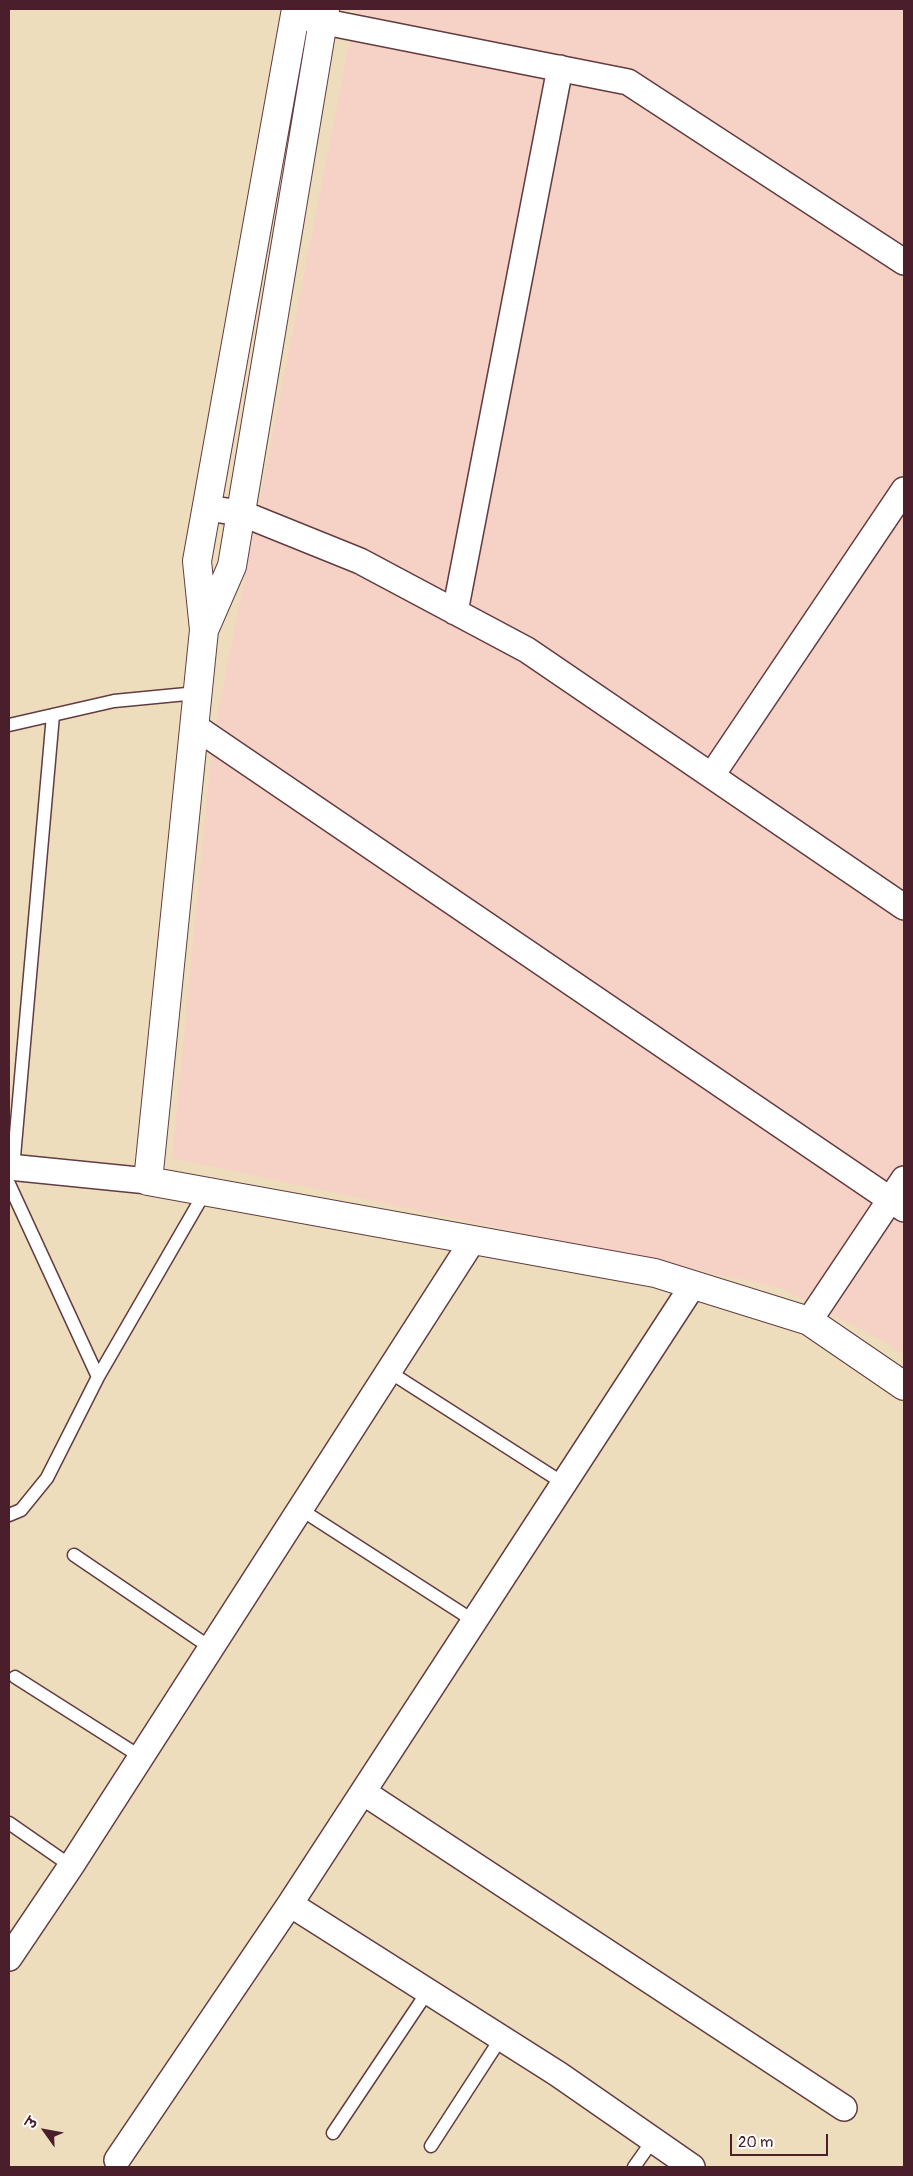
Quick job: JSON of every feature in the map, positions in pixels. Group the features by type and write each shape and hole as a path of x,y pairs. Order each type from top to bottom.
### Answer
{"street":[{"path":"148,1182 204,630 197,561 295,12 324,15 628,82 904,262"},
{"path":"204,630 232,566 324,15"},
{"path":"456,612 560,68"},
{"path":"712,775 904,490"},
{"path":"206,508 241,513 360,561 528,650 904,907"},
{"path":"194,726 897,1204"},
{"path":"10,1173 148,1182 655,1273 809,1321 904,1386"},
{"path":"809,1321 897,1204 904,1179"},
{"path":"9,1958 71,1866 473,1240"},
{"path":"117,2160 290,1904 693,1285"},
{"path":"363,1792 844,2108"},
{"path":"290,1904 558,2074 692,2167"}],"lane":[{"path":"9,725 114,701 197,693"},
{"path":"53,715 10,1173 98,1377"},
{"path":"9,1515 21,1510 47,1478 98,1377 205,1192"},
{"path":"388,1372 564,1484"},
{"path":"300,1509 474,1621"},
{"path":"74,1555 211,1648"},
{"path":"15,1677 141,1757"},
{"path":"9,1823 71,1866"},
{"path":"333,2134 428,1991"},
{"path":"431,2146 501,2038"},
{"path":"634,2167 653,2140"}],"shaded area":[{"path":"356,9 904,9 904,1355 885,1342 781,1288 172,1158 213,739"}]}
